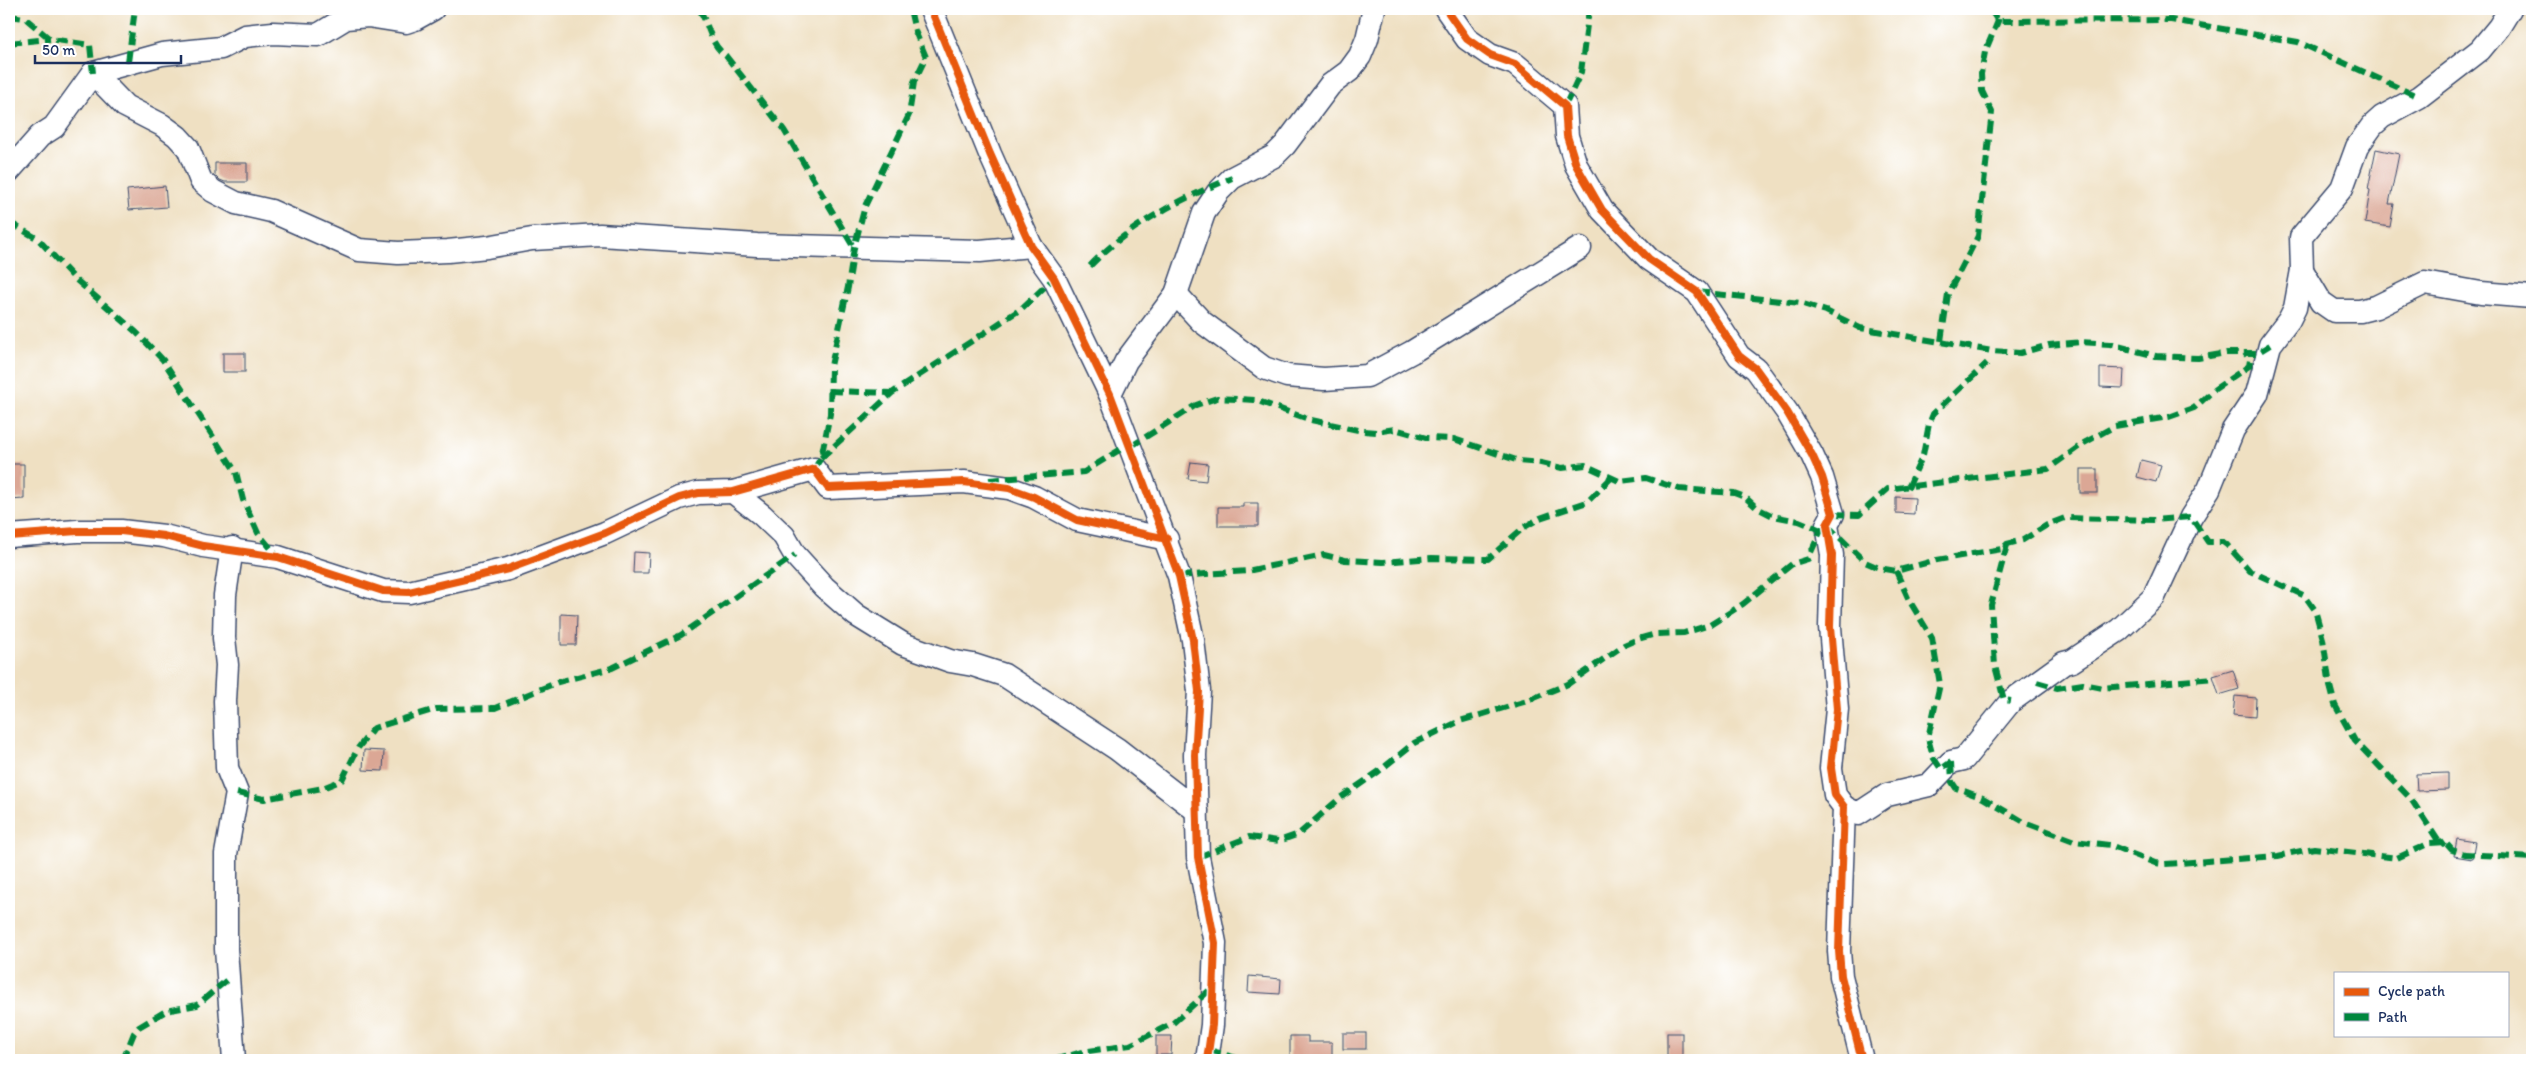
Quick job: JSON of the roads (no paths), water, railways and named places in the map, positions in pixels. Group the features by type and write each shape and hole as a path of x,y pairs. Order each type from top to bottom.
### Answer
{"street":[{"path":"9,171 40,136 54,127 93,73 162,54 221,48 245,36 273,34 318,35 346,18 368,16 406,22 433,9"},
{"path":"932,9 990,154 1031,246 1054,278 1110,394 1167,539 1179,576 1193,640 1199,691 1196,756 1198,857 1215,943 1212,1025 1207,1060"},
{"path":"1110,394 1130,354 1176,294 1204,213 1218,192 1232,178 1274,156 1285,145 1330,84 1349,71 1360,56 1372,24 1374,9"},
{"path":"1446,9 1467,39 1490,55 1515,64 1565,106 1567,136 1576,165 1602,210 1649,258 1697,292 1740,356 1756,369 1787,412 1812,455 1822,477 1833,514 1827,525 1832,555 1830,627 1837,709 1831,768 1836,794 1844,808 1839,951 1841,976 1862,1060"},
{"path":"1844,808 1858,814 1887,795 1929,784 1951,762 1964,759 2011,701 2064,663 2072,660 2119,630 2154,597 2191,516 2209,489 2233,430 2257,394 2270,345 2289,320 2295,308 2302,270 2301,237 2342,188 2357,146 2372,126 2382,117 2419,97 2480,50 2499,27 2510,9"},
{"path":"93,73 125,106 162,124 177,136 188,148 201,181 213,191 236,203 271,211 359,250 398,253 438,251 487,247 532,238 600,235 757,245 961,250 1031,246"},
{"path":"1176,294 1202,322 1264,368 1287,376 1324,379 1367,376 1412,352 1580,248"},
{"path":"2302,270 2321,302 2334,311 2376,307 2425,283 2480,293 2532,297"},
{"path":"9,536 77,531 122,531 164,536 203,546 232,548 278,557 361,586 383,591 409,592 508,568 605,533 679,498 698,493 733,492 814,469 828,488 965,482 1009,488 1034,496 1077,520 1167,539"},
{"path":"733,492 762,515 784,536 795,555 824,587 856,615 903,644 950,661 974,665 1004,675 1117,749 1197,811"},
{"path":"232,548 225,595 224,638 227,665 225,701 228,768 237,793 226,854 226,948 234,1060"}]}
